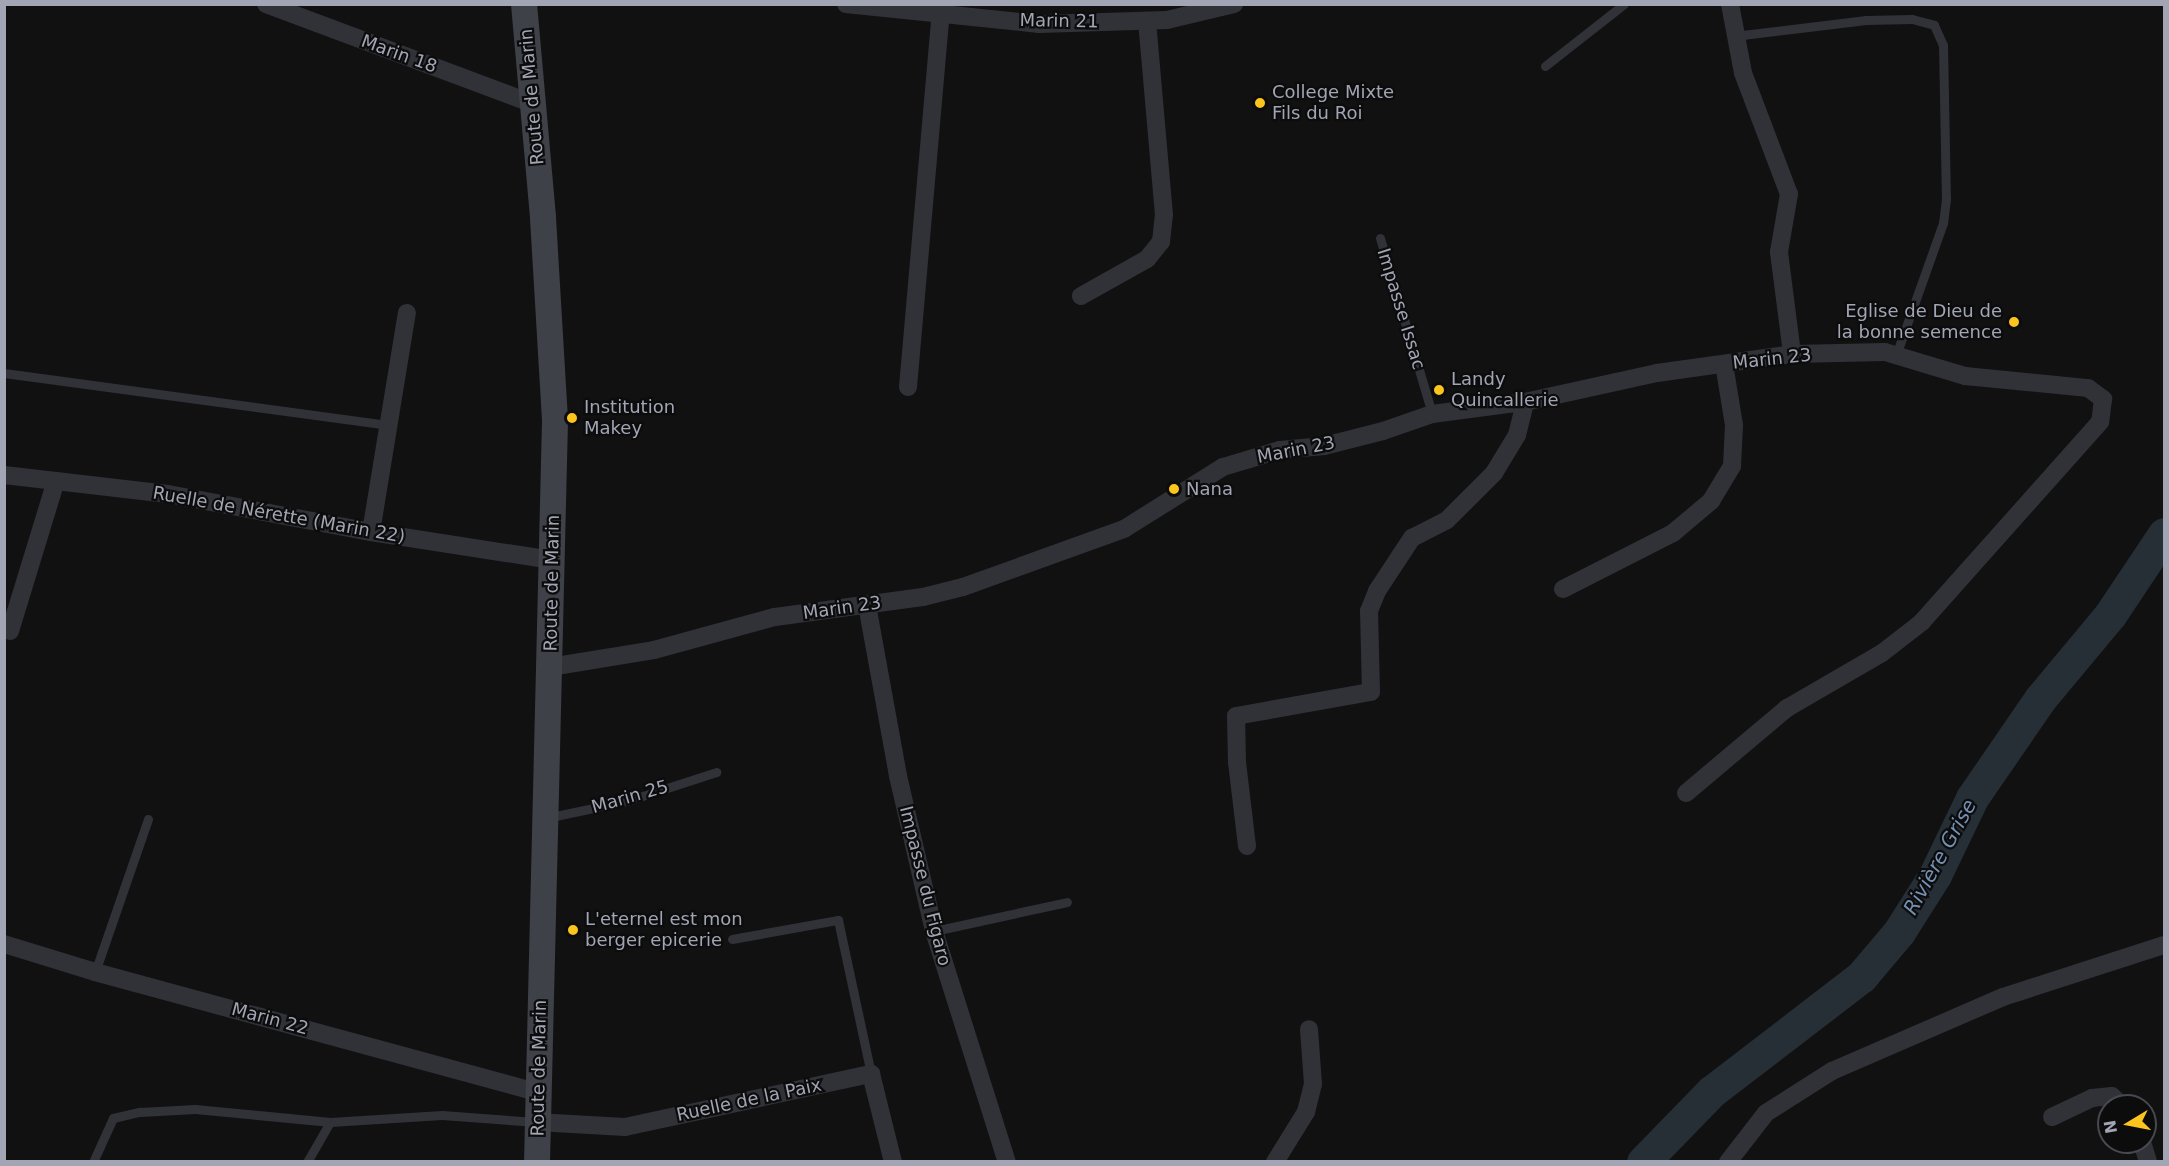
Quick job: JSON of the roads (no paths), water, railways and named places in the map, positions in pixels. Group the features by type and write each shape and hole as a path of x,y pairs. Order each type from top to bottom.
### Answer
{"main road":[{"name":"Route de Marin","path":"529,5 533,104 555,421 550,667 536,1092 537,1161"}],"street":[{"name":"Marin 18","path":"266,4 533,104"},
{"name":"Marin 21","path":"846,4 906,8 1039,24 1167,20 1234,4"},
{"path":"1730,4 1734,36 1751,95 1789,194 1779,252 1792,354"},
{"path":"908,387 941,12"},
{"path":"1081,296 1147,259 1161,242 1164,215 1147,21"},
{"path":"371,532 407,313"},
{"name":"Marin 23","path":"550,667 654,650 775,617 867,605 963,587 1075,549 1124,529 1223,467 1280,450 1324,446 1432,414 1526,402 1657,373 1792,354 1885,352 1965,376 2094,391 2103,399 2100,422 1922,622 1882,654 1787,708 1686,793"},
{"path":"1563,588 1673,533 1711,501 1732,466 1734,425 1724,364"},
{"path":"1248,846 1237,762 1236,716 1371,692 1369,611 1377,591 1412,538 1447,520 1494,473 1517,435 1526,402"},
{"name":"Ruelle de Nérette (Marin 22)","path":"4,475 168,494 371,532 552,560"},
{"path":"10,631 56,481"},
{"name":"Impasse du Figaro","path":"867,605 898,776 934,931 1007,1161"},
{"name":"Marin 22","path":"4,944 95,972 536,1092"},
{"path":"1728,1161 1766,1113 1832,1071 2003,997 2164,945"},
{"path":"1275,1161 1306,1112 1312,1084 1309,1029"},
{"path":"871,1074 893,1161"},
{"name":"Ruelle de la Paix","path":"536,1122 625,1127 871,1074"},
{"path":"2052,1117 2097,1098"}],"lane":[{"path":"1545,66 1624,4"},
{"path":"1734,36 1866,20 1912,19 1934,25 1943,45 1946,181 1943,223 1896,356"},
{"name":"Impasse Issac","path":"1380,238 1432,414"},
{"path":"4,373 390,425"},
{"name":"Marin 25","path":"544,818 627,801 716,772"},
{"path":"95,972 148,819"},
{"path":"934,931 1067,902"},
{"path":"732,939 838,920 871,1074"},
{"path":"93,1161 113,1118 140,1112 195,1109 330,1122 441,1115 536,1122"},
{"path":"307,1161 330,1122"}],"waterway":[{"name":"Rivière Grise","path":"1643,1162 1711,1092 1861,977 1899,932 1935,875 1972,798 2040,699 2110,615 2164,534"}],"place":[{"name":"College Mixte Fils du Roi","path":"1260,103"},
{"name":"Eglise de Dieu de la bonne semence","path":"2014,322"},
{"name":"Landy Quincallerie","path":"1439,390"},
{"name":"Institution Makey","path":"572,418"},
{"name":"Nana","path":"1174,489"},
{"name":"L'eternel est mon berger epicerie","path":"573,930"}]}
